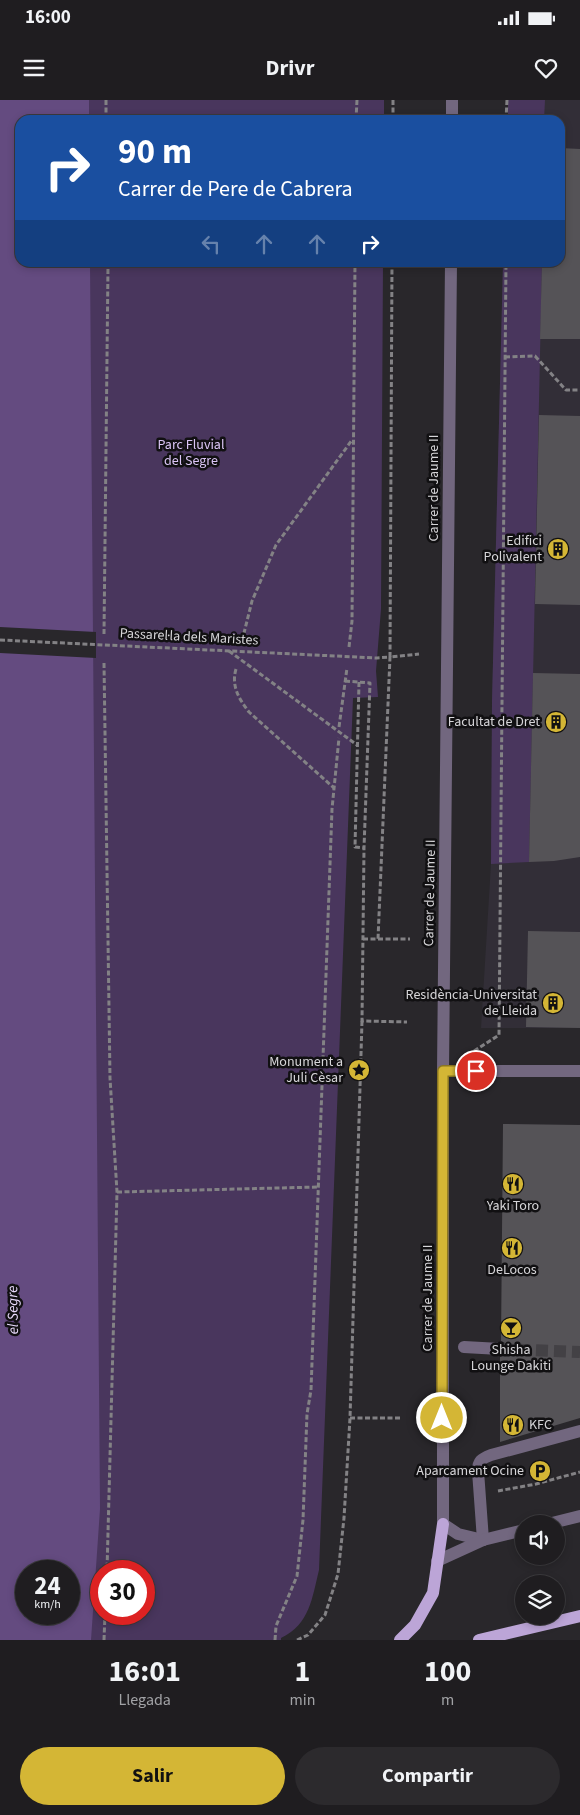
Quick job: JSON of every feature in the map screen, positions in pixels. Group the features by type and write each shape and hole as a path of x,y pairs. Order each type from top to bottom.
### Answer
{"main road":[{"path":"400,1640 415,1625 433,1593 443,1524"},
{"path":"479,1640 580,1616"}],"street":[{"path":"452,100 452,115"},
{"name":"Carrer de Jaume II","path":"443,1524 443,1071 451,267"},
{"path":"443,1071 580,1071"},
{"path":"464,1347 500,1349"},
{"path":"483,1540 478,1464 483,1458 580,1431"},
{"path":"565,1520 580,1516"},
{"path":"443,1524 458,1534 483,1540"},
{"path":"437,1561 483,1540 515,1532"}],"path":[{"path":"106,100 106,115"},
{"path":"356,115 357,100"},
{"path":"393,100 393,115"},
{"path":"506,115 507,100"},
{"path":"104,634 108,267"},
{"path":"349,647 352,621 355,267"},
{"path":"378,939 390,657 392,267"},
{"path":"443,1071 499,1035 506,267"},
{"path":"505,357 535,356 566,390 580,390"},
{"path":"242,641 252,601 276,545 352,440"},
{"name":"Passarel·la dels Maristes","path":"0,640 376,658 419,654"},
{"path":"229,650 358,745"},
{"path":"104,663 110,1078 117,1192 106,1560"},
{"path":"340,727 347,668"},
{"path":"236,669 234,677 238,697 249,712 334,789"},
{"path":"297,1640 308,1635 325,1615 338,1574 344,1518 350,1418 362,1021 364,848 370,684 345,681"},
{"path":"359,682 355,847 364,848"},
{"path":"275,1640 276,1626 297,1576 303,1520 307,1414 311,1390 332,809 339,738"},
{"path":"363,939 410,939"},
{"path":"362,1021 408,1022"},
{"path":"117,1192 318,1187"},
{"path":"350,1418 402,1418"},
{"path":"479,1483 498,1491 508,1490 580,1472"},
{"path":"104,1640 105,1625"}],"shaded area":[{"path":"508,100 580,100 580,1028 481,1028 491,864 492,701 503,267 565,267 565,115 508,115"}],"green space":[{"name":"Parc Fluvial del Segre","path":"0,100 384,100 384,115 15,115 15,267 383,267 381,609 376,671 378,697 353,698 319,1570 312,1600 304,1618 291,1632 281,1638 281,1640 0,1640"},
{"path":"508,100 545,100 544,115 508,115"},
{"path":"503,267 542,267 529,862 491,864 492,701"}],"water":[{"name":"el Segre","path":"0,100 89,100 89,115 15,115 15,267 90,267 100,1509 96,1560 90,1560 90,1625 92,1625 91,1640 0,1640"}],"pier":[{"path":"0,627 96,632 96,658 0,653"}],"building":[{"path":"565,148 580,149 580,339 540,339 542,267 565,267"},
{"name":"Edifici Polivalent","path":"539,415 580,416 580,605 535,604"},
{"name":"Facultat de Dret","path":"533,673 580,674 580,857 529,862"},
{"name":"Residència-Universitat de Lleida","path":"528,931 580,932 580,1028 526,1027"},
{"path":"503,1124 580,1125 580,1418 500,1442 500,1357 506,1354 508,1349 505,1343 501,1341"}],"tunnel":[{"path":"500,1349 580,1352"}],"place":[{"name":"Edifici Polivalent","path":"558,549"},
{"name":"Facultat de Dret","path":"556,722"},
{"name":"Residència-Universitat de Lleida","path":"553,1003"},
{"name":"Monument a Juli Cèsar","path":"359,1070"},
{"name":"Yaki Toro","path":"513,1184"},
{"name":"DeLocos","path":"512,1248"},
{"name":"Shisha Lounge Dakiti","path":"511,1328"},
{"name":"KFC","path":"513,1425"},
{"name":"Aparcament Ocine","path":"540,1471"}],"route":[{"path":"442,1418 443,1071 476,1071"}]}
